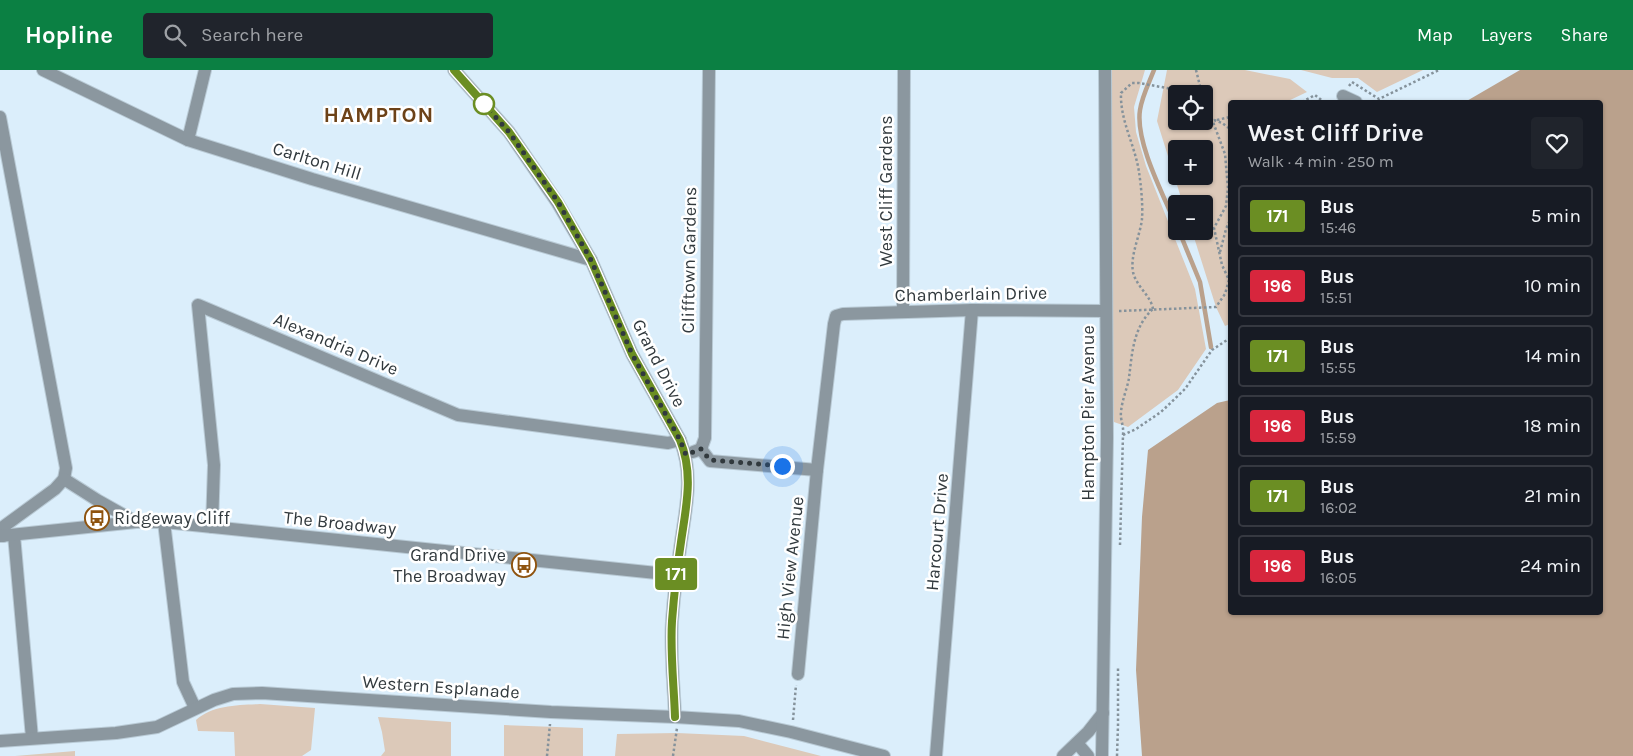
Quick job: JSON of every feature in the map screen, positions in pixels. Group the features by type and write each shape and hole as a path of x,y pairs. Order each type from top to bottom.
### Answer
{"street":[{"name":"Carlton Hill","path":"43,70 188,140 591,260"},
{"path":"188,140 205,70"},
{"name":"Grand Drive","path":"454,70 509,132 558,202 591,260 632,354 680,440 686,455 689,472 687,497 676,575 672,623 675,717"},
{"name":"Clifftown Gardens","path":"701,449 705,438 709,70"},
{"name":"West Cliff Gardens","path":"903,312 904,70"},
{"name":"Hampton Pier Avenue","path":"1102,756 1107,438 1105,70"},
{"path":"1344,96 1352,100"},
{"path":"0,117 66,468 64,478 55,489 3,527 6,536 32,738"},
{"name":"Alexandria Drive","path":"212,527 214,465 198,305 458,415 668,443 680,440"},
{"name":"Chamberlain Drive","path":"836,316 843,314 972,310 1106,311"},
{"name":"Harcourt Drive","path":"936,756 972,310"},
{"name":"High View Avenue","path":"798,674 818,470 836,316"},
{"path":"686,455 701,449 710,460 818,470"},
{"path":"64,478 97,500 136,522"},
{"name":"The Broadway","path":"6,536 136,522 164,522 676,575"},
{"path":"164,522 183,682 196,708"},
{"name":"Western Esplanade","path":"0,741 116,733 158,727 196,708 233,694 262,693 739,722 791,732 884,756"},
{"path":"1063,756 1088,732 1103,713"},
{"path":"1077,743 1088,756"}],"path":[{"path":"1196,70 1199,85"},
{"path":"1344,96 1352,82 1378,99 1439,70"},
{"path":"1153,309 1152,304 1140,287 1133,270 1134,252 1142,219 1139,172 1121,105 1121,93 1132,83 1168,88"},
{"path":"1306,100 1315,96 1321,100"},
{"path":"1213,116 1225,154 1228,180"},
{"path":"1215,120 1228,117"},
{"path":"1215,120 1228,128"},
{"path":"1228,195 1226,206 1214,228 1222,265 1228,274"},
{"path":"1220,254 1228,224"},
{"path":"1106,311 1216,307 1225,294 1228,284"},
{"path":"1120,549 1124,426 1121,414 1129,379 1132,348 1146,315 1153,309"},
{"path":"1123,435 1136,429 1161,412 1185,389 1212,350 1228,339"},
{"path":"1117,756 1118,665"},
{"path":"791,732 798,674"},
{"path":"547,756 551,712"},
{"path":"674,756 677,734 675,717"}],"shaded area":[{"path":"1109,70 1145,70 1134,107 1136,132 1146,166 1168,221 1168,240 1175,240 1195,289 1206,349 1178,390 1128,427 1114,422 1112,406"},
{"path":"1167,70 1245,70 1290,79 1307,92 1290,100 1228,100 1228,325 1225,326 1216,307 1195,240 1213,240 1213,195 1180,195 1177,185 1213,185 1213,140 1168,140 1168,156 1157,121"},
{"path":"1301,70 1423,70 1377,92 1358,78 1332,78"},
{"path":"1520,70 1633,70 1633,756 1142,756 1136,670 1142,517 1148,450 1217,403 1228,400 1228,615 1603,615 1603,100 1468,100"},
{"path":"260,704 315,708 311,750 302,756 235,756 234,732 198,731 196,720 210,711 226,707"},
{"path":"378,717 451,722 451,756 381,756 385,751"},
{"path":"504,725 583,728 583,756 504,756"},
{"path":"677,733 744,736 821,756 615,756 617,734"},
{"path":"75,751 75,756 15,756"}],"waterway":[{"path":"1154,70 1142,100 1140,123 1146,153 1168,206"},
{"path":"1183,240 1200,282 1211,347"}],"bus line":[{"name":"171","path":"454,70 509,132 558,202 591,260 632,354 680,440 686,455 689,472 687,497 676,575 672,623 675,717"}],"place":[{"name":"Ridgeway Cliff","path":"97,518"},
{"name":"Grand Drive The Broadway","path":"524,565"}],"district":[{"name":"HAMPTON","path":"379,114"}],"route":[{"path":"484,104 509,132 558,202 591,260 632,354 680,440 686,455 701,449 710,460 782,466"}]}
